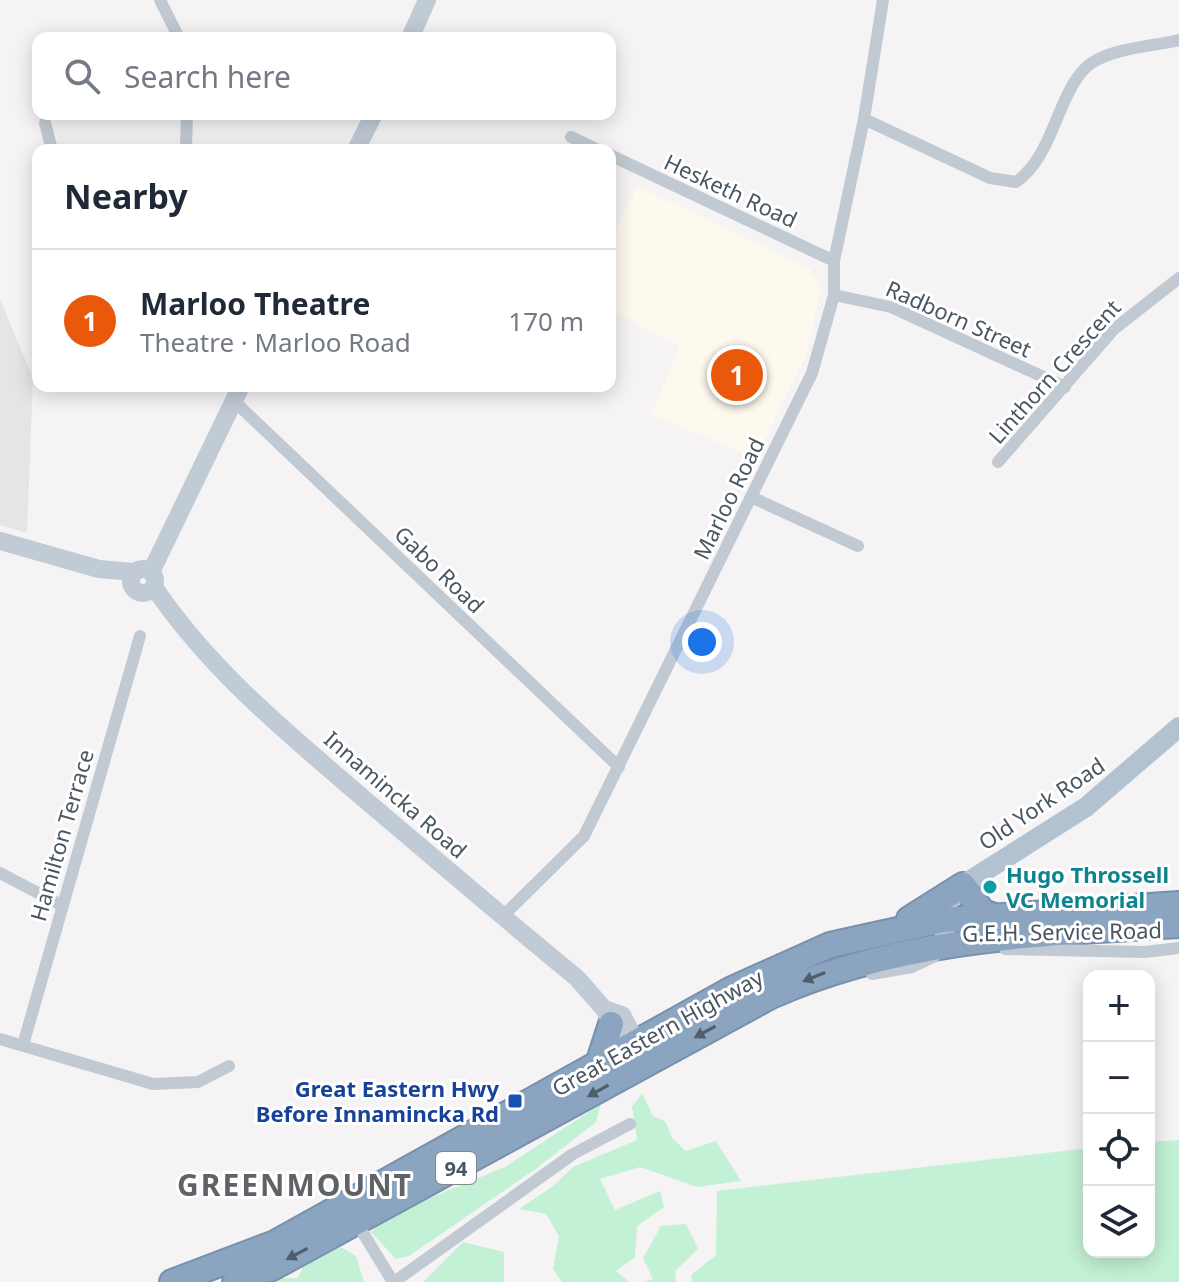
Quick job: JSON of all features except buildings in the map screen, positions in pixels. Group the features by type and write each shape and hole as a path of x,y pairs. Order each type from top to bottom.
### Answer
{"highway":[{"path":"876,933 917,917 963,885 983,912 994,916"},
{"name":"Great Eastern Highway","path":"172,1282 241,1259 351,1214 645,1066 771,996 838,968 880,965 994,916 1179,904"},
{"name":"Great Eastern Highway","path":"235,1282 272,1268 351,1214 598,1064 627,1029 791,960 876,933 1179,925"}],"main road":[{"path":"413,32 427,0"},
{"path":"359,144 371,120"},
{"path":"146,576 238,393"},
{"name":"Innamincka Road","path":"0,541 99,569 146,576 158,606 165,607 213,664 502,917 577,978 627,1029 645,1066"},
{"name":"Old York Road","path":"963,885 1086,807 1179,727"},
{"path":"952,932 965,898 963,885"}],"street":[{"path":"160,0 176,32"},
{"name":"Marloo Road","path":"502,917 584,836 812,373 834,295 834,261 864,119 883,0"},
{"path":"864,119 990,178 1016,182 1036,163 1077,79 1093,62 1179,40"},
{"path":"186,144 187,120"},
{"path":"45,123 50,144"},
{"path":"571,137 586,144"},
{"name":"Hesketh Road","path":"616,158 834,261"},
{"name":"Linthorn Crescent","path":"998,462 1132,312 1179,278"},
{"name":"Radborn Street","path":"834,295 891,307 1065,387"},
{"name":"Gabo Road","path":"238,393 619,767"},
{"path":"751,497 858,546"},
{"name":"Hamilton Terrace","path":"23,1045 140,636"},
{"path":"0,873 61,905"},
{"path":"876,933 880,965"},
{"name":"G.E.H. Service Road","path":"854,978 880,965 912,967 954,952 1009,948 1145,952 1179,948"},
{"path":"0,1039 153,1084 198,1082 229,1066"},
{"path":"351,1214 393,1282 573,1154 630,1124"}],"shaded area":[{"path":"637,186 810,269 821,289 806,355 756,459 651,414 680,346 616,313 616,230"},
{"path":"0,299 32,376 32,392 27,533 0,525"}],"green space":[{"path":"642,1093 653,1116 666,1122 672,1138 686,1151 716,1141 741,1181 697,1187 640,1167 600,1179 615,1210 660,1191 664,1207 637,1226 635,1257 616,1271 629,1282 562,1282 553,1269 559,1236 546,1214 519,1209 552,1187 573,1167 637,1140 632,1107"},
{"path":"601,1104 596,1122 537,1168 409,1256 396,1259 371,1232 391,1214 505,1167"},
{"path":"1179,1140 1179,1282 692,1282 691,1275 716,1255 717,1191 1083,1149 1083,1258 1155,1258 1155,1142"},
{"path":"686,1224 698,1249 675,1271 676,1282 644,1282 653,1279 643,1258 661,1226"},
{"path":"463,1242 504,1252 504,1282 423,1282"},
{"path":"341,1247 356,1256 364,1282 265,1282 273,1278 298,1278 305,1262"}],"place":[{"name":"Marloo Theatre","path":"737,375"},
{"name":"Hugo Throssell VC Memorial","path":"990,887"},
{"name":"Great Eastern Hwy Before Innamincka Rd","path":"515,1101"}],"district":[{"name":"GREENMOUNT","path":"295,1184"}]}
